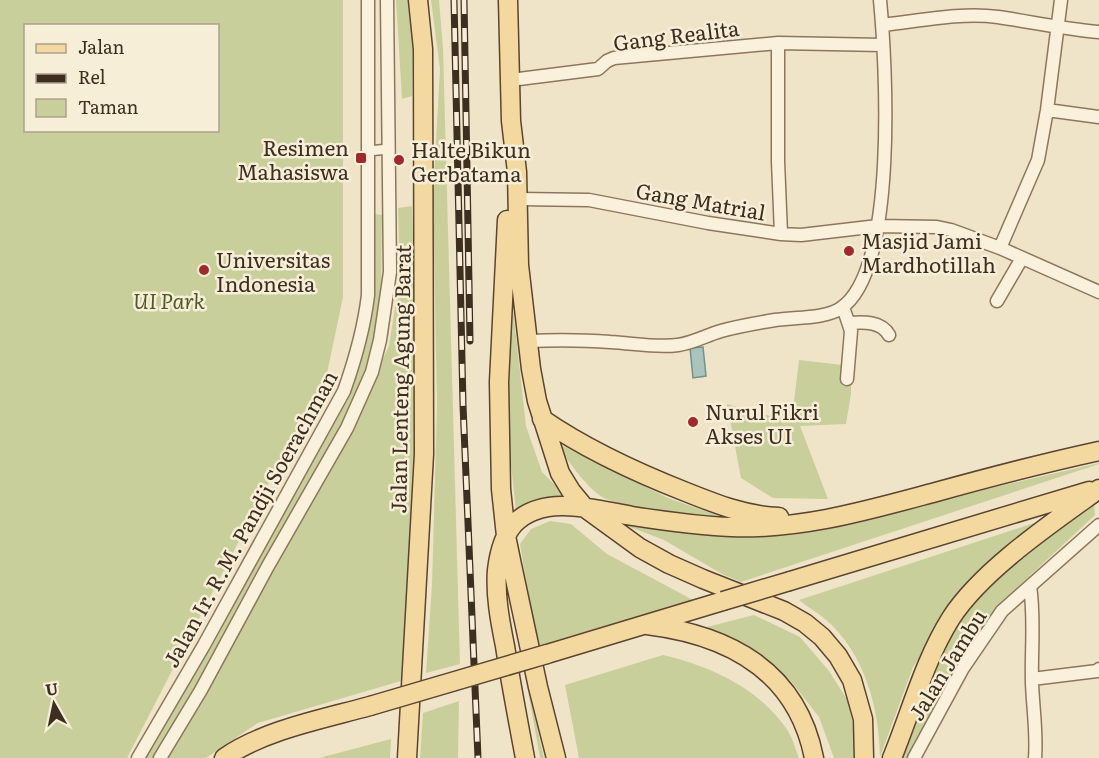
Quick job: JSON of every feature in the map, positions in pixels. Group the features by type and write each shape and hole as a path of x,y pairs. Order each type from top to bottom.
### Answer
{"main road":[{"name":"Jalan Lenteng Agung Barat","path":"407,758 424,432 423,49 418,0"},
{"path":"508,0 519,265 535,390 560,473 571,491 585,507 640,548 669,564 778,608 814,630 838,656 852,680 863,719 864,758"},
{"path":"512,121 507,162 507,232 499,382 501,489 506,536 531,657 556,758"},
{"path":"542,419 571,439 631,470 736,510 778,517 884,506"},
{"path":"525,758 498,600 498,562 506,536 518,520 534,511 554,507 585,507 676,522 747,527 808,522 884,506 1099,451"},
{"path":"224,758 265,738 370,705 647,625 1099,489"},
{"path":"892,758 932,652 964,600 1014,554 1099,489"},
{"path":"647,625 702,635 740,652 762,668 793,702 805,726 814,758"}],"street":[{"name":"Jalan Ir. R.M. Pandji Soerachman","path":"138,758 204,645 344,392 362,335 368,295 368,0"},
{"name":"Jalan Ir. R.M. Pandji Soerachman","path":"160,758 201,690 346,428 372,372 380,340 390,272 387,0"},
{"path":"528,341 583,340 679,345 722,330 777,320 824,315 843,308 859,287 878,226 886,132 880,0"},
{"path":"1000,248 1038,160 1061,0"},
{"path":"882,25 969,16 997,17 1099,33"},
{"path":"778,43 778,161 782,234"},
{"name":"Gang Realita","path":"511,80 598,69 614,58 778,43 883,45"},
{"path":"1047,110 1099,117"},
{"path":"368,151 389,149"},
{"name":"Gang Matrial","path":"518,199 589,200 708,224 782,234 801,235 878,226 937,227 1000,248 1099,292"},
{"path":"997,301 1022,258"},
{"path":"843,308 851,331 847,379"},
{"path":"849,324 861,322 880,325 889,335"},
{"name":"Jalan Jambu","path":"914,758 982,638 1002,611 1099,525"},
{"path":"1030,586 1034,609 1032,680 1036,736 1035,758"},
{"path":"1032,680 1099,669"}],"green space":[{"name":"UI Park","path":"0,0 343,0 343,297 326,378 273,475 127,758 0,758"},
{"path":"396,0 409,0 413,32 412,96 402,99"},
{"path":"431,0 439,0 443,48 460,664 426,673 432,585 437,405 433,195 440,69"},
{"path":"412,206 415,333 421,411 411,678 258,723 206,758 162,758 346,434 389,346 400,275 398,208"},
{"path":"375,214 382,215 381,300 369,363 357,396 200,681 154,758 144,758 186,689 341,409 352,385 366,338 370,314"},
{"path":"509,273 526,426 542,472 570,500 536,503 516,511 508,436"},
{"path":"799,360 851,366 851,394 846,424 800,426 828,499 773,498 741,478 727,404 770,416 794,401"},
{"path":"555,442 668,498 731,520 662,511 608,500 586,483"},
{"path":"1099,463 741,582 722,574 664,540 622,524 751,538 801,532"},
{"path":"1094,502 1095,515 1007,597 970,645 909,758 899,758 937,665 958,623 994,578"},
{"path":"550,521 571,524 607,554 693,600 537,646 520,544 531,529"},
{"path":"1037,522 1006,547 961,594 913,667 880,757 873,701 860,665 839,633 822,616 799,600"},
{"path":"511,584 544,758 540,758 513,608"},
{"path":"754,615 800,637 829,671 848,701 857,745 854,758 834,758 819,717 790,680 757,654 703,628"},
{"path":"663,655 715,672 747,690 761,701 786,728 799,758 579,758 565,685"},
{"path":"459,701 458,758 420,758 423,713"},
{"path":"391,739 390,758 319,758"}],"water":[{"path":"703,347 706,376 693,378 690,348"}],"railway":[{"path":"454,0 463,405 478,758"},
{"path":"464,0 470,341"}],"place":[{"name":"Resimen Mahasiswa","path":"361,158"},
{"name":"Halte Bikun Gerbatama","path":"399,160"},
{"name":"Masjid Jami Mardhotillah","path":"849,251"},
{"name":"Universitas Indonesia","path":"204,270"},
{"name":"Nurul Fikri Akses UI","path":"693,422"}]}
